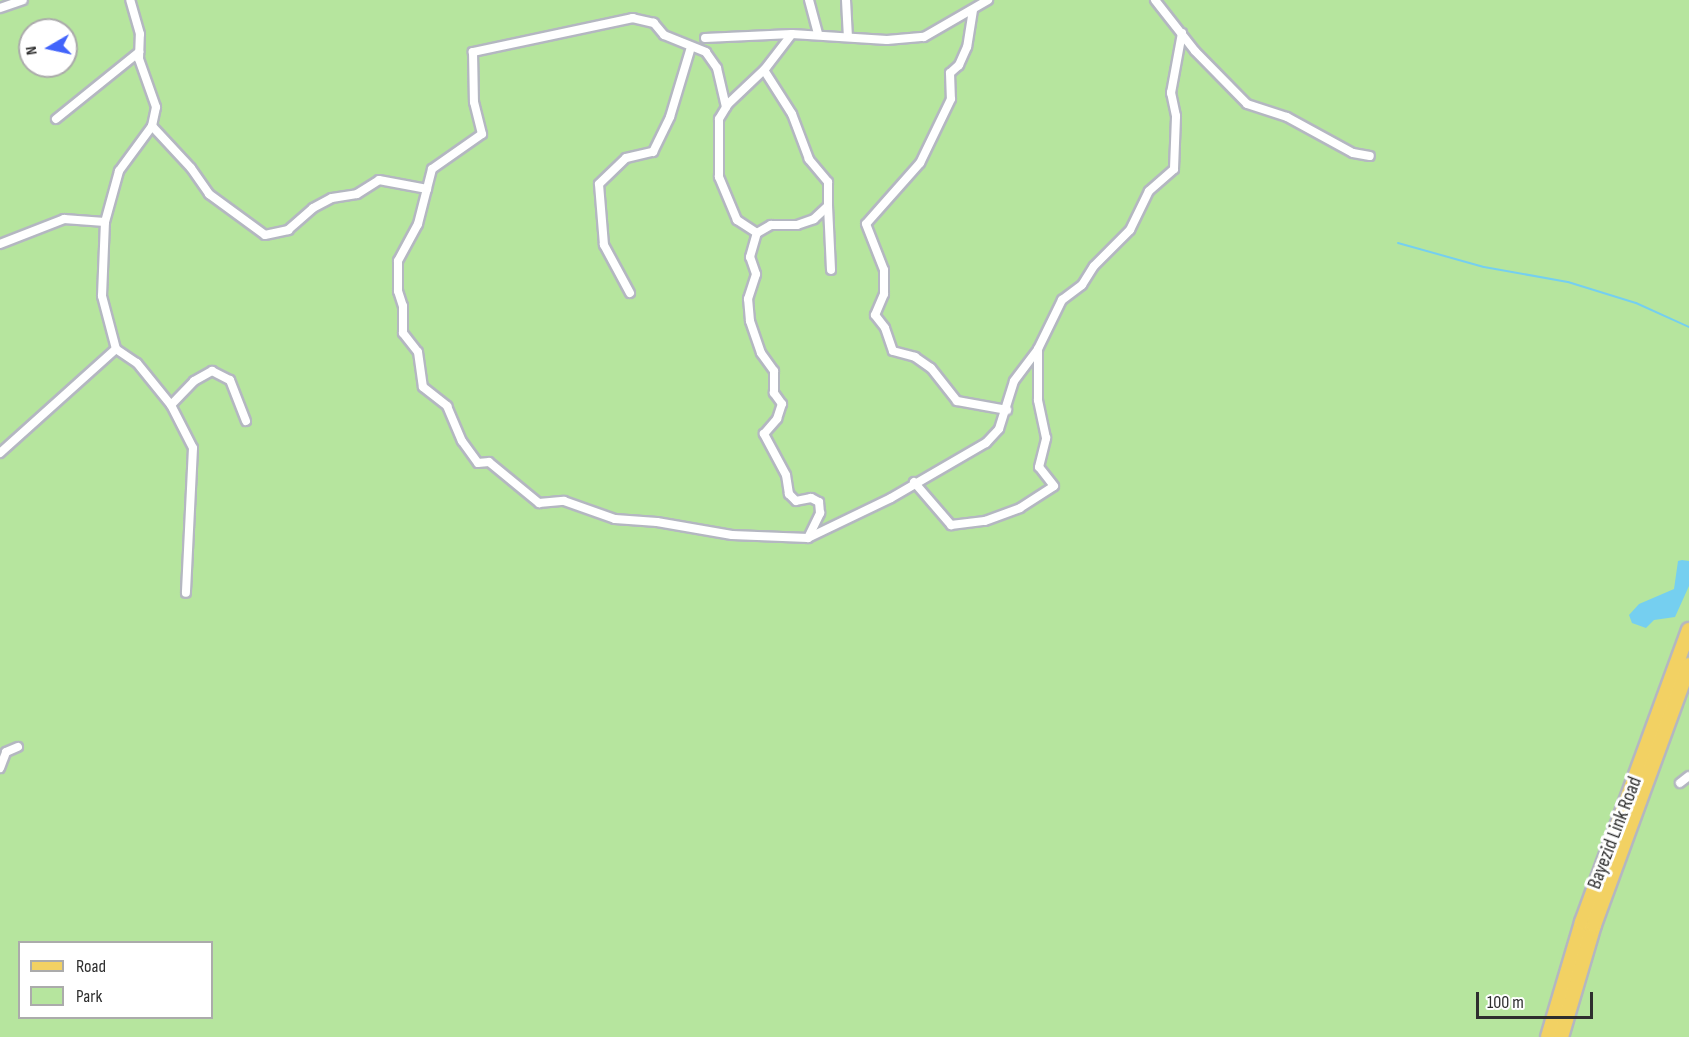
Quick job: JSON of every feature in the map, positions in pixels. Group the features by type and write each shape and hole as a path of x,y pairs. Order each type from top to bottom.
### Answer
{"main road":[{"name":"Bayezid Link Road","path":"1548,1037 1576,962 1689,630"},
{"name":"Bayezid Link Road","path":"1588,923 1689,665"},
{"name":"Bayezid Link Road","path":"1561,1037 1576,962"}],"street":[{"path":"0,8 24,0"},
{"path":"130,0 140,34 139,52 156,107 152,126 119,171 105,222 102,296 116,349 137,363 171,405 193,448 186,593"},
{"path":"809,0 818,33"},
{"path":"846,0 848,35"},
{"path":"705,38 818,33 887,40 924,37 988,0"},
{"path":"1155,0 1247,104 1287,117 1353,153 1370,156"},
{"path":"972,10 967,47 959,65 950,73 951,99 920,163 866,224 884,270 884,294 875,315 885,328 893,351 915,357 931,368 957,401 1007,410"},
{"path":"726,107 717,68 706,51 664,35 654,23 633,18 474,52 474,102 482,134 432,170 418,224 398,261 403,333 418,352 423,387 447,406 462,441 478,463 489,462 539,503 564,501 615,519 657,522 732,535 808,538 891,498 914,482 986,443 999,429 1007,410 1014,381 1038,349 1062,300 1082,285 1094,266 1130,230 1149,191 1174,169 1176,116 1171,93 1182,33"},
{"path":"758,233 737,220 719,177 719,119 726,107 764,70 792,34"},
{"path":"630,293 604,244 599,184 626,158 653,152 670,117 691,47"},
{"path":"56,119 139,52"},
{"path":"764,70 792,114 809,159 828,182 831,270"},
{"path":"152,126 192,168 209,194 266,235 288,230 313,208 333,198 357,194 379,180 427,189"},
{"path":"808,538 820,513 819,502 811,498 796,501 789,494 786,475 764,434 777,419 782,404 774,393 774,371 761,353 750,321 748,299 756,274 750,257 758,233 771,225 797,225 814,219 828,206"},
{"path":"0,244 64,219 105,222"},
{"path":"0,453 116,349"},
{"path":"914,482 951,525 994,518 1020,508 1054,486 1039,466 1046,438 1038,400 1038,349"},
{"path":"171,405 194,381 212,371 230,380 246,421"},
{"path":"0,768 6,753 18,747"},
{"path":"1680,783 1689,776"}],"green space":[{"path":"0,0 1689,0 1689,1037 0,1037"}],"water":[{"path":"1678,561 1689,561 1689,586 1675,617 1654,620 1646,628 1632,623 1629,615 1639,604 1674,589"}],"waterway":[{"path":"1398,243 1484,267 1568,282 1636,303 1689,327"}]}
